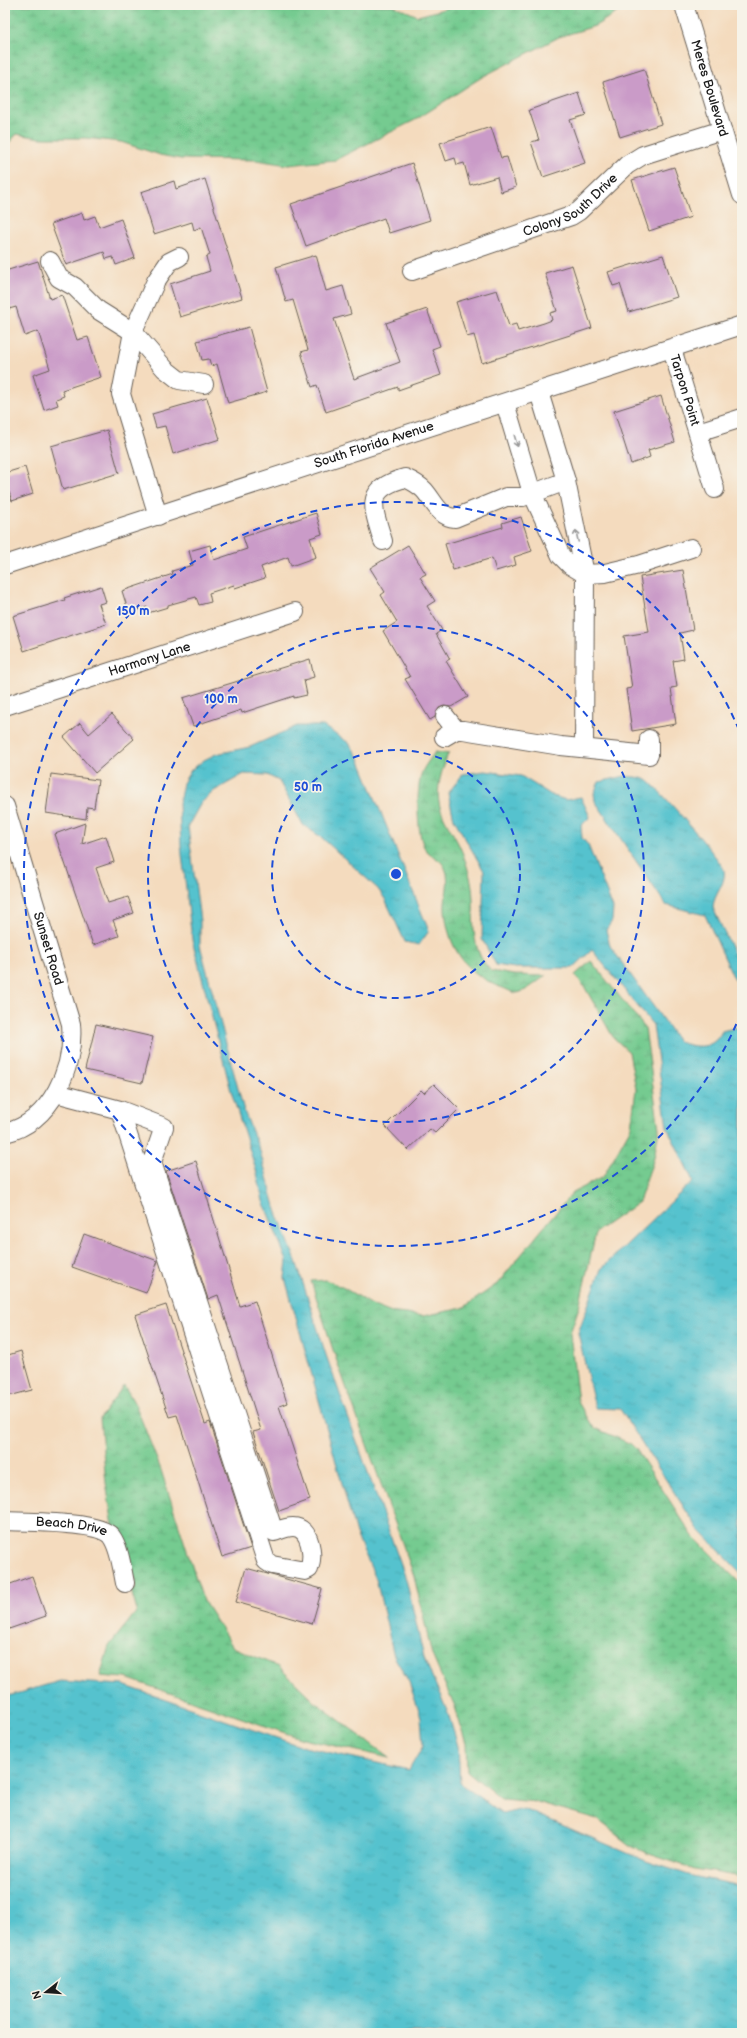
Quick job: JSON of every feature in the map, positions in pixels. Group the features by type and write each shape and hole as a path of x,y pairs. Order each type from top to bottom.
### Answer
{"street":[{"name":"Meres Boulevard","path":"684,5 742,194"},
{"name":"Colony South Drive","path":"412,272 570,216 579,211 627,165 644,155 722,130"},
{"path":"158,516 122,394 134,332 156,281 169,262 179,257"},
{"path":"50,262 60,278 75,287 98,310 134,332 165,369 179,380 204,384"},
{"name":"South Florida Avenue","path":"5,565 742,325"},
{"name":"Tarpon Point","path":"672,349 715,489"},
{"path":"539,392 566,481 585,574 584,748"},
{"path":"505,403 532,493 560,556 570,565 585,574 617,570 668,561 691,548"},
{"name":"Tarpon Point","path":"698,432 742,418"},
{"path":"383,541 373,508 374,498 385,486 395,480 405,478 416,484 442,514 455,518 506,497 517,498 566,481"},
{"name":"Harmony Lane","path":"5,706 295,612"},
{"path":"445,716 450,734 648,754 649,739"},
{"name":"Sunset Road","path":"5,806 71,1024 69,1057 52,1100 32,1120 5,1133"},
{"path":"56,1093 120,1110 164,1127 152,1162 274,1532 292,1527 300,1529 304,1533 310,1544 312,1558 309,1569 305,1571 272,1565 266,1561 120,1110"},
{"name":"Beach Drive","path":"5,1520 85,1526 105,1531 113,1540 125,1583"}],"green space":[{"path":"5,5 392,5 418,16 458,5 629,5 595,26 559,37 482,77 417,119 335,160 288,165 256,160 181,159 160,155 121,142 85,138 40,138 17,134 5,147"},
{"path":"435,752 449,754 440,780 438,793 440,807 460,847 469,872 473,893 475,940 478,951 483,961 491,971 514,975 546,976 521,992 515,993 500,987 477,974 460,957 450,936 445,910 447,874 441,862 426,850 423,844 420,835 418,812 420,779 423,769"},
{"path":"591,961 645,1028 659,1129 654,1158 639,1202 596,1232 579,1307 570,1333 578,1402 593,1427 631,1444 636,1449 692,1535 742,1585 742,1877 695,1869 649,1854 633,1847 597,1819 537,1802 501,1799 467,1771 466,1744 456,1710 432,1655 414,1576 334,1353 311,1281 326,1280 344,1288 374,1306 389,1312 423,1316 463,1308 497,1284 573,1192 603,1177 631,1127 636,1089 629,1052 613,1037 584,986 575,975"},
{"path":"124,1385 136,1406 161,1470 203,1600 233,1647 279,1667 315,1702 390,1758 303,1739 126,1678 100,1676 109,1646 137,1611 131,1590 136,1589 132,1567 123,1537 113,1526 106,1483 100,1418"}],"water":[{"path":"297,726 323,726 349,743 358,756 429,931 419,945 405,942 385,899 378,889 321,837 303,825 279,781 267,775 244,774 214,791 201,803 188,826 200,921 200,945 244,1111 260,1151 276,1210 296,1261 326,1355 406,1579 424,1658 448,1713 458,1746 460,1783 502,1814 524,1809 646,1861 692,1876 742,1886 742,2033 5,2033 5,1697 60,1681 123,1685 300,1746 409,1770 423,1746 421,1717 409,1682 394,1656 376,1579 356,1534 285,1278 287,1261 263,1201 257,1173 231,1091 192,939 181,846 179,803 183,783 191,770 204,760 216,754 250,747"},
{"path":"485,771 521,776 553,796 566,800 581,797 590,817 581,826 582,838 588,845 613,908 612,921 606,930 610,946 679,1042 704,1046 714,1042 722,1031 738,1027 742,1018 742,1574 698,1529 620,1409 595,1408 578,1333 601,1269 693,1181 667,1127 653,1025 592,950 573,968 515,968 496,965 482,939 484,871 454,819 448,793 463,774"},
{"path":"625,776 645,779 653,785 675,808 721,864 724,870 724,880 715,898 713,908 742,971 742,996 705,915 666,905 595,801 594,793 599,782"}],"building":[{"path":"644,69 661,124 620,137 603,82"},
{"path":"579,93 586,115 570,120 585,163 543,177 531,142 539,140 529,110"},
{"path":"491,127 501,158 507,157 516,187 501,192 497,177 470,185 464,163 457,165 455,158 446,161 440,143"},
{"path":"412,163 430,220 389,233 384,218 306,246 291,204"},
{"path":"674,167 691,217 649,231 632,180"},
{"path":"205,179 242,298 180,317 170,284 210,271 206,257 210,255 201,227 194,230 192,222 154,234 141,192 174,181 176,189"},
{"path":"82,213 84,220 95,216 99,227 121,219 135,258 116,265 113,257 106,259 104,252 66,265 51,224"},
{"path":"316,255 326,291 343,286 351,314 334,319 354,379 400,362 386,323 427,309 440,346 432,349 441,375 398,390 398,387 326,412 317,385 312,387 301,352 308,350 293,300 286,302 276,267"},
{"path":"663,255 677,297 629,312 620,284 613,286 608,272"},
{"path":"38,261 50,299 62,295 77,340 88,337 101,377 62,390 64,396 56,399 58,405 44,410 33,375 50,369 38,331 25,336 16,307 9,309 5,297 5,271"},
{"path":"572,265 592,328 482,363 474,335 467,337 456,302 497,290 509,326 516,324 518,331 544,323 552,320 550,313 557,311 545,273"},
{"path":"249,327 267,392 228,403 217,364 211,366 209,359 202,360 197,341"},
{"path":"661,396 675,442 648,450 650,457 631,464 614,411"},
{"path":"207,398 220,439 173,454 165,426 156,428 152,414"},
{"path":"107,430 119,473 63,490 51,446"},
{"path":"25,467 33,494 12,501 9,492 5,493 5,473"},
{"path":"316,513 322,534 310,538 316,557 291,566 288,557 261,567 265,578 235,588 234,585 209,593 211,602 199,605 196,597 168,605 168,607 148,613 147,607 129,613 122,591 173,574 172,571 193,565 189,551 210,545 214,560 247,549 243,537"},
{"path":"521,517 532,551 514,557 516,565 496,571 492,558 453,570 445,544 503,527 502,523"},
{"path":"408,545 426,574 420,577 435,601 427,606 442,630 436,634 450,659 446,661 468,697 451,707 444,706 439,708 435,717 430,720 405,679 410,677 383,631 397,622 381,595 385,592 370,568"},
{"path":"683,570 693,630 680,633 684,659 673,661 677,687 671,688 676,724 632,731 626,689 632,688 624,636 649,632 640,577"},
{"path":"101,586 106,602 99,604 106,624 24,651 13,616 65,600 64,598"},
{"path":"310,659 314,677 304,680 307,695 294,698 294,696 242,713 241,710 193,726 183,698"},
{"path":"112,714 134,739 95,773 64,737 80,723 89,734"},
{"path":"51,774 98,780 94,808 87,807 86,819 46,813"},
{"path":"85,823 82,844 106,836 114,862 96,868 108,903 128,897 134,913 113,920 119,936 93,945 55,834"},
{"path":"96,1024 153,1037 142,1083 85,1070"},
{"path":"434,1084 459,1109 435,1133 430,1129 408,1150 385,1126 421,1090 424,1093"},
{"path":"196,1161 240,1306 255,1301 287,1403 279,1406 310,1500 279,1511 253,1432 261,1430 218,1295 208,1299 166,1171"},
{"path":"84,1234 158,1261 146,1293 72,1267"},
{"path":"166,1305 205,1424 210,1422 251,1548 222,1557 177,1415 169,1417 135,1315"},
{"path":"21,1351 32,1390 5,1397 5,1356"},
{"path":"246,1568 322,1589 312,1624 236,1602"},
{"path":"32,1576 46,1616 9,1629 5,1617 5,1586"}]}
